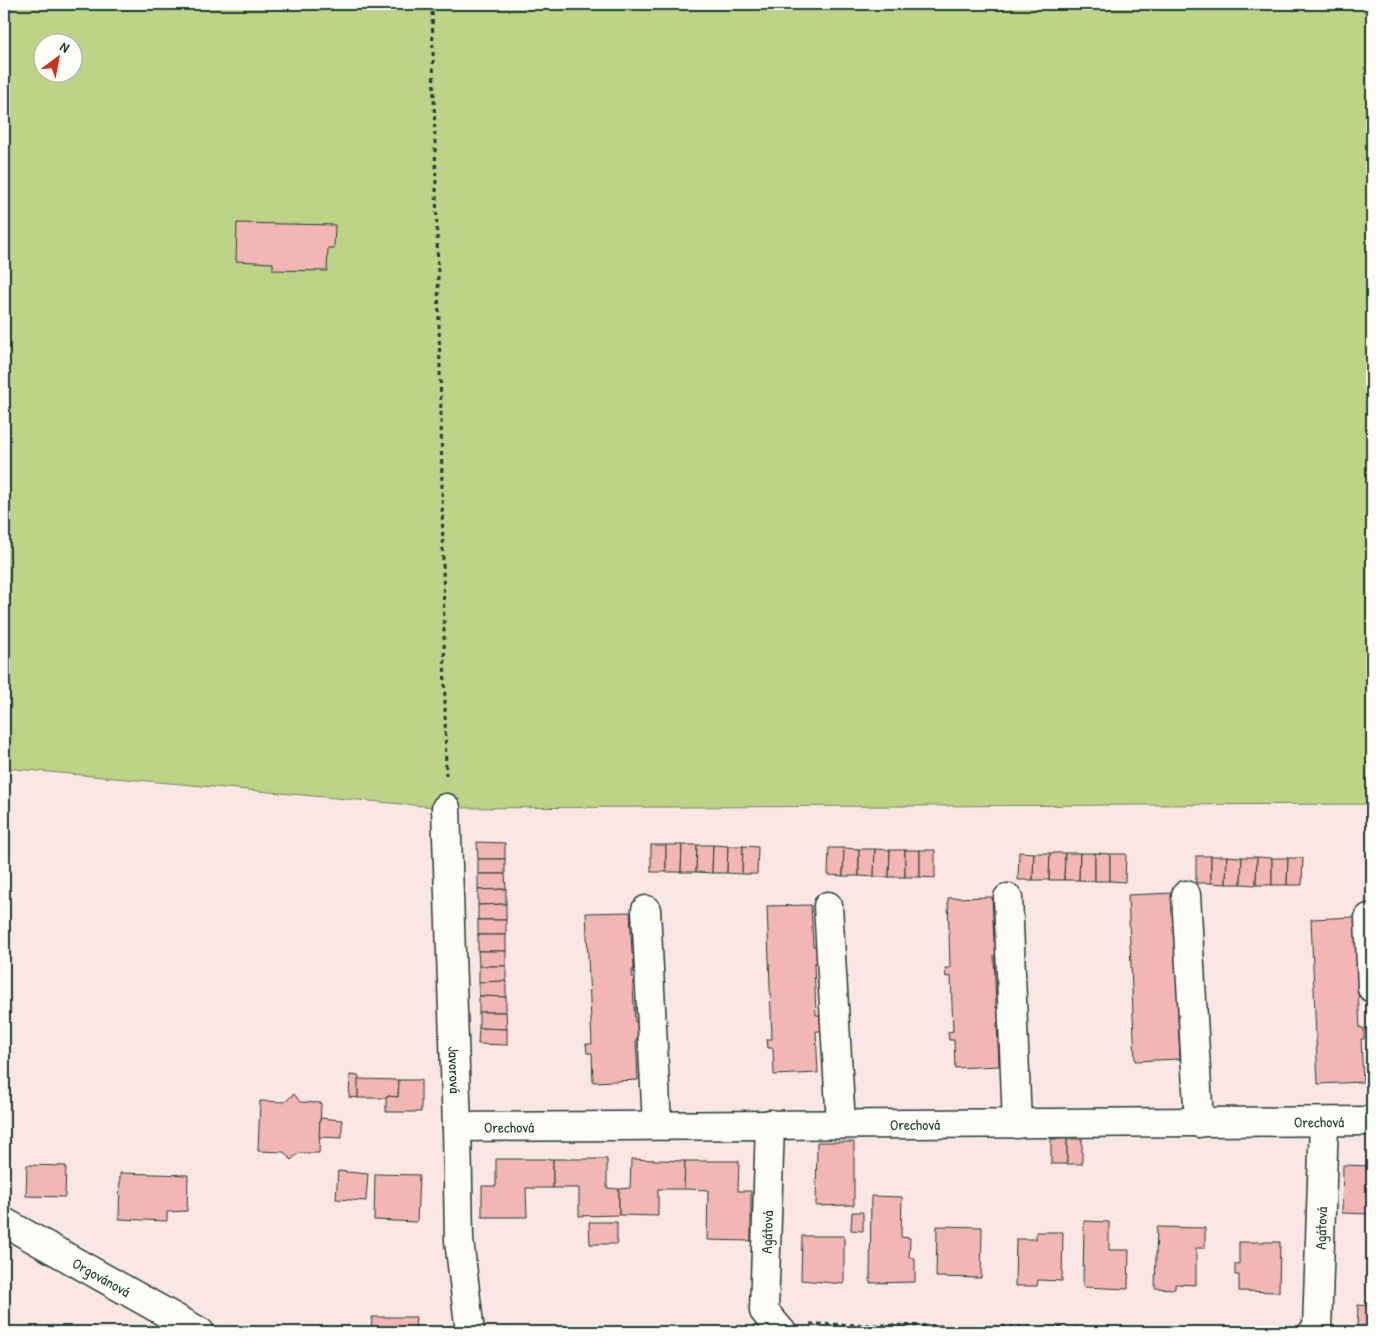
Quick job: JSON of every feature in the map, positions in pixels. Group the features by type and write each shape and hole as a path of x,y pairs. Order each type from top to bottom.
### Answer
{"street":[{"name":"Javorová","path":"446,808 458,1127 459,1240 470,1332"},
{"path":"1186,896 1199,1123"},
{"path":"1008,898 1018,1124"},
{"path":"828,906 841,1124"},
{"path":"646,910 657,1125"},
{"path":"1369,918 1372,988"},
{"name":"Agátová","path":"1301,1331 1317,1329 1324,1122"},
{"name":"Orechová","path":"458,1127 1372,1122"},
{"name":"Agátová","path":"770,1124 764,1310 793,1327"},
{"name":"Orgovánová","path":"4,1222 200,1332"}],"path":[{"path":"432,4 441,413 446,808"},
{"path":"793,1327 811,1324 1301,1331"}],"green space":[{"path":"4,4 1372,4 1372,804 446,808 4,768"}],"building":[{"path":"237,223 335,225 334,248 328,248 327,271 273,270 273,263 236,261"},
{"path":"477,842 505,843 505,859 478,859"},
{"path":"651,845 666,845 666,872 651,872"},
{"path":"666,845 682,845 681,872 666,872"},
{"path":"682,845 697,845 696,872 681,872"},
{"path":"697,845 713,845 712,873 696,872"},
{"path":"713,845 728,846 727,873 712,873"},
{"path":"728,846 743,846 742,874 727,873"},
{"path":"743,846 758,847 757,874 742,874"},
{"path":"829,848 844,848 843,876 828,875"},
{"path":"844,848 859,849 859,876 843,876"},
{"path":"859,849 875,849 874,877 859,876"},
{"path":"875,849 890,850 889,877 874,877"},
{"path":"890,850 905,850 905,877 889,877"},
{"path":"905,850 920,850 920,877 905,877"},
{"path":"920,850 935,850 935,878 920,877"},
{"path":"1019,852 1034,853 1033,880 1018,880"},
{"path":"1034,853 1050,853 1049,880 1033,880"},
{"path":"1050,853 1065,853 1064,880 1049,880"},
{"path":"1065,853 1080,853 1079,880 1064,880"},
{"path":"1080,853 1095,853 1095,881 1079,880"},
{"path":"1095,853 1110,854 1110,881 1095,881"},
{"path":"1110,854 1126,854 1125,882 1110,881"},
{"path":"1196,856 1211,856 1211,883 1196,883"},
{"path":"1211,856 1227,856 1226,884 1211,883"},
{"path":"1227,856 1242,857 1241,884 1226,884"},
{"path":"1242,857 1257,857 1256,885 1241,884"},
{"path":"1257,857 1272,858 1272,885 1256,885"},
{"path":"1272,858 1288,858 1287,885 1272,885"},
{"path":"1288,858 1303,858 1302,885 1287,885"},
{"path":"478,859 505,859 505,874 478,874"},
{"path":"478,874 505,874 506,889 478,890"},
{"path":"506,889 506,904 478,905 478,890"},
{"path":"1173,893 1178,1004 1182,1004 1183,1015 1178,1016 1180,1059 1135,1061 1128,895"},
{"path":"992,897 994,942 1000,942 1001,955 994,955 996,1008 1002,1008 1003,1022 997,1023 999,1066 955,1068 954,1040 949,1040 948,1032 953,1031 951,976 946,977 945,968 950,968 948,898"},
{"path":"506,904 506,920 478,920 478,905"},
{"path":"811,905 813,946 819,946 819,963 814,963 816,1015 822,1015 822,1031 816,1031 818,1073 774,1075 773,1048 768,1048 767,1039 772,1039 767,906"},
{"path":"630,912 632,954 637,954 638,970 632,970 635,1022 640,1021 641,1039 636,1039 638,1080 593,1082 592,1053 587,1053 586,1044 592,1044 586,913"},
{"path":"1355,917 1357,961 1362,971 1357,972 1360,1028 1364,1028 1364,1039 1361,1039 1363,1082 1318,1084 1311,919"},
{"path":"478,920 506,920 506,935 478,935"},
{"path":"478,935 506,935 506,951 478,951"},
{"path":"478,951 506,951 506,966 479,966"},
{"path":"479,966 506,966 506,981 479,982"},
{"path":"506,981 506,997 479,996 479,982"},
{"path":"479,996 506,997 506,1012 479,1012"},
{"path":"479,1012 506,1012 507,1029 479,1028"},
{"path":"479,1028 507,1029 507,1045 478,1044"},
{"path":"350,1075 359,1076 358,1098 349,1097"},
{"path":"358,1079 399,1080 398,1097 358,1098"},
{"path":"399,1080 421,1080 421,1112 386,1112 386,1098 388,1096 398,1097"},
{"path":"294,1094 300,1102 321,1103 319,1153 299,1153 291,1160 284,1152 258,1151 260,1101 285,1102"},
{"path":"320,1118 342,1120 342,1138 319,1137"},
{"path":"1051,1139 1067,1139 1067,1164 1051,1164"},
{"path":"1067,1139 1082,1139 1082,1164 1067,1164"},
{"path":"817,1142 854,1142 854,1205 816,1206"},
{"path":"496,1159 553,1159 553,1188 526,1188 527,1217 482,1217 482,1186 496,1186"},
{"path":"553,1159 607,1159 607,1188 619,1189 619,1215 579,1216 579,1188 553,1188"},
{"path":"631,1159 685,1161 684,1189 658,1189 658,1216 619,1215 619,1189 630,1188"},
{"path":"685,1161 739,1161 738,1191 751,1191 751,1241 707,1240 708,1190 684,1189"},
{"path":"27,1165 66,1166 65,1197 26,1196"},
{"path":"1343,1165 1372,1166 1372,1214 1342,1213"},
{"path":"338,1171 368,1174 366,1201 336,1199"},
{"path":"120,1173 188,1175 187,1211 167,1212 167,1221 119,1219"},
{"path":"375,1174 419,1175 417,1222 374,1220"},
{"path":"871,1196 902,1197 901,1237 910,1238 909,1258 915,1258 915,1282 870,1283"},
{"path":"852,1212 863,1212 863,1231 851,1230"},
{"path":"1084,1221 1109,1222 1109,1250 1129,1250 1128,1289 1083,1287"},
{"path":"589,1222 617,1222 617,1244 590,1244"},
{"path":"937,1226 982,1227 981,1278 936,1277"},
{"path":"1157,1227 1205,1228 1205,1248 1196,1248 1196,1285 1175,1284 1175,1289 1155,1288"},
{"path":"1036,1232 1063,1232 1062,1281 1038,1280 1037,1286 1015,1286 1016,1239 1036,1239"},
{"path":"802,1236 844,1236 844,1284 801,1280"},
{"path":"1239,1242 1280,1242 1279,1292 1239,1291 1239,1275 1235,1275 1235,1264 1239,1264"},
{"path":"1358,1305 1372,1306 1372,1332 1357,1332"},
{"path":"372,1317 416,1317 415,1332 371,1332"}]}
